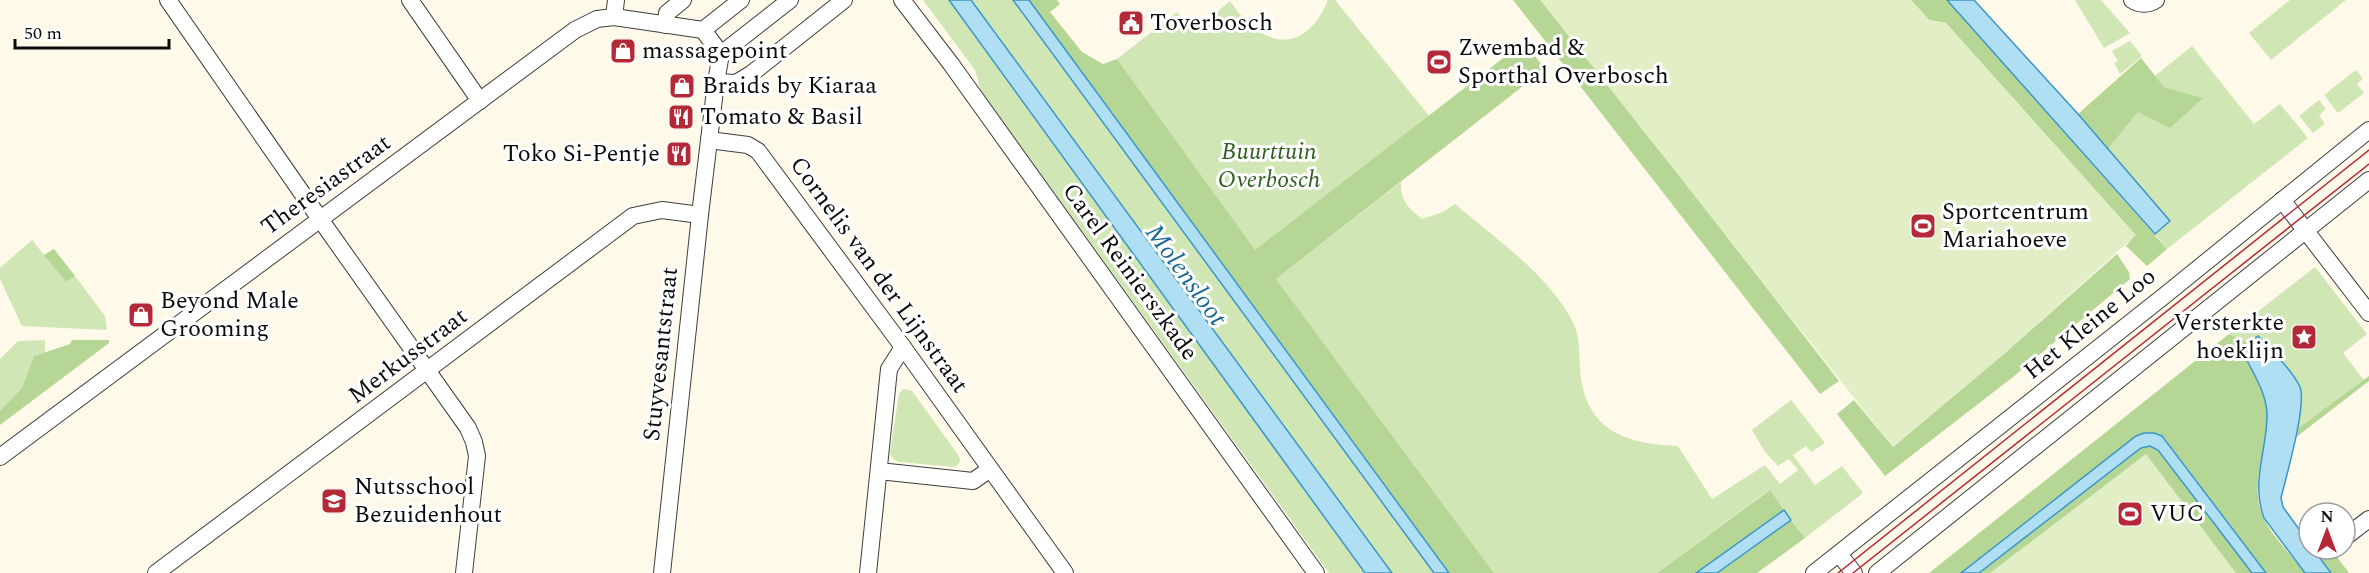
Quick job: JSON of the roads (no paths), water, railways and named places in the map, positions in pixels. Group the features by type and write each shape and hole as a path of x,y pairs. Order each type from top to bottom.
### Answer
{"street":[{"path":"168,0 468,428 477,456 464,573"},
{"path":"410,0 480,101"},
{"path":"614,17 616,0"},
{"path":"666,25 667,13 683,0"},
{"path":"741,0 703,30 721,54 790,0"},
{"path":"716,82 736,83 744,78 844,0"},
{"name":"Carel Reinierszkade","path":"902,0 951,64 1316,573"},
{"path":"2133,0 2137,3 2151,3 2156,0"},
{"name":"Theresiastraat","path":"0,456 575,30 597,19 614,17 703,30"},
{"name":"Stuyvesantstraat","path":"662,573 700,215 721,54"},
{"name":"Het Kleine Loo","path":"1814,573 2164,296 2369,130"},
{"name":"Cornelis van der Lijnstraat","path":"709,140 748,145 758,151 903,347 1065,573"},
{"path":"1877,573 2369,180"},
{"path":"2282,200 2369,313"},
{"name":"Merkusstraat","path":"156,573 633,216 662,210 700,215"},
{"path":"868,573 889,369 903,347"},
{"path":"879,471 973,481 989,470"},
{"path":"2357,528 2369,519"},
{"path":"1839,554 1854,573"}],"water":[{"path":"949,0 971,0 1392,573 1365,573"},
{"path":"1013,0 1029,0 1449,573 1434,573"},
{"path":"1947,0 1974,0 2078,114 2170,221 2155,234"},
{"path":"2258,336 2291,373 2300,387 2301,409 2281,498 2283,507 2297,526 2297,561 2322,561 2331,573 2305,573 2264,518 2260,505 2259,480 2267,409 2258,382 2241,349"},
{"path":"2144,433 2162,436 2266,573 2252,573 2158,450 2150,446 2141,448 1979,573 1961,573 2136,436"},
{"path":"1784,510 1791,520 1717,573 1696,573"}],"tram line":[{"path":"1838,573 2369,150"},
{"path":"1853,573 2369,164"}],"place":[{"name":"Toverbosch","path":"1131,23"},
{"name":"massagepoint","path":"623,51"},
{"name":"Zwembad & Sporthal Overbosch","path":"1439,62"},
{"name":"Braids by Kiaraa","path":"682,86"},
{"name":"Tomato & Basil","path":"681,117"},
{"name":"Toko Si-Pentje","path":"679,154"},
{"name":"Sportcentrum Mariahoeve","path":"1923,226"},
{"name":"Beyond Male Grooming","path":"141,315"},
{"name":"Versterkte hoeklijn","path":"2304,337"},
{"name":"Nutsschool Bezuidenhout","path":"334,501"},
{"name":"VUC","path":"2130,514"}],"park label":[{"name":"Buurttuin Overbosch","path":"1269,166"}],"water label":[{"name":"Molensloot","path":"1186,275"}]}
